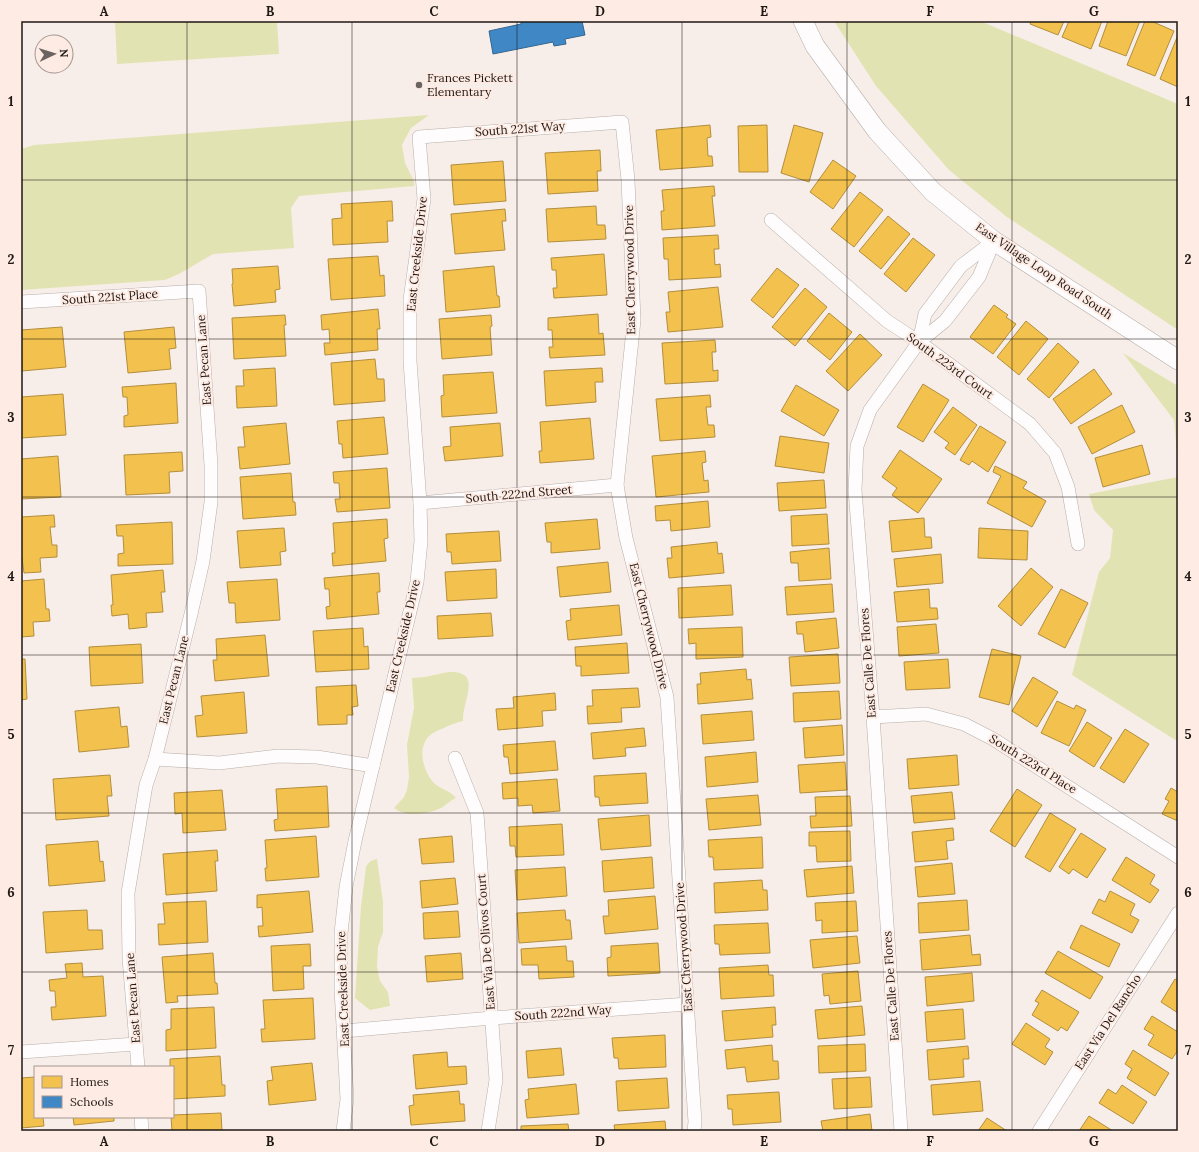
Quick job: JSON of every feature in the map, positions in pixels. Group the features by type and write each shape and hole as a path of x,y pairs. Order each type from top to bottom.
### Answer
{"street":[{"name":"East Village Loop Road South","path":"803,21 815,46 877,131 933,192 994,241 1178,360"},
{"name":"South 221st Way","path":"419,137 622,122"},
{"name":"East Cherrywood Drive","path":"622,122 628,180 634,320 617,485 626,538 667,697 688,1004 695,1122 694,1131"},
{"name":"East Creekside Drive","path":"343,1131 347,1099 341,989 341,933 346,887 355,840 417,582 421,541 420,503 410,354 410,300 424,199 419,137"},
{"name":"South 223rd Court","path":"771,220 887,321 1030,424 1055,453 1068,487 1078,544"},
{"path":"918,342 945,321 979,277 994,241"},
{"name":"East Calle De Flores","path":"901,1131 873,717 855,490 857,446 870,410 918,342 925,314 961,266 994,241"},
{"name":"South 221st Place","path":"21,302 199,291"},
{"name":"East Pecan Lane","path":"138,1066 129,958 128,893 146,785 155,759 203,561 211,502 211,464 199,291"},
{"name":"South 222nd Street","path":"420,503 617,485"},
{"name":"South 223rd Place","path":"873,717 926,714 964,724 993,738 1178,856"},
{"path":"155,759 219,763 278,756 317,757 373,766"},
{"name":"East Via De Olivos Court","path":"455,758 477,813 496,1080 488,1131"},
{"name":"East Via Del Rancho","path":"1039,1131 1178,913"},
{"name":"South 222nd Way","path":"344,1031 492,1018 688,1004"},
{"path":"21,1052 136,1044"},
{"path":"141,1118 142,1131"}],"green space":[{"path":"115,21 277,21 279,54 117,64"},
{"path":"834,21 980,21 1178,104 1178,330 1007,217 949,170 876,86"},
{"path":"429,115 411,128 402,145 405,163 414,181 414,186 299,196 291,208 294,248 213,254 179,274 165,280 21,290 21,149 34,145"},
{"path":"1123,353 1178,386 1178,465 1174,420"},
{"path":"1178,477 1177,741 1072,675 1099,572 1110,558 1113,530 1094,510 1089,494"},
{"path":"448,672 459,673 465,676 468,681 469,688 463,721 436,731 429,736 425,741 422,753 424,766 429,777 438,786 454,795 456,798 443,807 432,812 418,814 405,813 394,808 404,797 407,790 409,777 407,745 414,708 412,678"},
{"path":"377,859 383,902 383,932 378,947 377,967 380,981 388,992 390,1006 370,1010 355,998 361,906 366,867 370,862"}],"building: Homes":[{"path":"1031,21 1064,21 1058,35 1030,24"},
{"path":"1069,21 1102,21 1091,49 1062,37"},
{"path":"1108,21 1140,21 1126,56 1099,46"},
{"path":"1145,21 1151,21 1174,31 1155,76 1127,65"},
{"path":"1178,35 1178,87 1160,79"},
{"path":"710,125 711,137 707,138 708,156 712,156 713,166 660,170 656,130"},
{"path":"767,125 768,172 739,172 738,126"},
{"path":"794,125 823,133 809,182 781,173"},
{"path":"600,150 601,171 597,171 598,191 548,194 545,153"},
{"path":"833,160 856,176 833,209 810,192"},
{"path":"503,161 506,201 454,205 451,165"},
{"path":"714,186 715,196 712,196 715,226 662,230 661,211 664,211 662,190"},
{"path":"860,192 883,210 854,247 831,229"},
{"path":"392,201 393,221 387,221 388,242 333,245 332,219 342,218 341,204"},
{"path":"596,206 597,225 605,225 606,239 548,242 546,209"},
{"path":"505,209 506,221 502,221 505,250 455,254 451,214"},
{"path":"888,216 910,234 881,269 859,251"},
{"path":"718,235 719,249 714,249 715,265 720,264 721,277 669,280 668,259 664,259 663,238"},
{"path":"913,238 935,255 906,292 884,274"},
{"path":"604,254 607,295 554,298 553,288 557,288 556,270 552,270 551,258"},
{"path":"378,256 380,276 384,275 385,296 331,300 328,259"},
{"path":"278,266 280,289 275,290 276,302 234,306 232,269"},
{"path":"494,266 497,296 499,296 500,307 446,312 443,271"},
{"path":"777,268 799,285 773,318 751,300"},
{"path":"718,287 723,327 668,332 666,312 670,312 668,292"},
{"path":"805,288 827,307 795,346 772,327"},
{"path":"994,305 1008,315 1006,317 1016,324 993,354 970,337"},
{"path":"378,309 380,329 377,329 378,350 325,355 324,343 330,343 329,329 322,330 321,315"},
{"path":"829,313 852,332 830,360 807,341"},
{"path":"598,314 599,334 603,333 605,355 550,358 549,347 553,347 552,330 548,330 548,318"},
{"path":"285,315 286,325 284,325 286,356 234,359 232,318"},
{"path":"491,315 492,326 490,327 492,355 442,359 439,319"},
{"path":"1026,321 1048,339 1019,375 997,357"},
{"path":"62,327 66,367 22,371 21,330"},
{"path":"174,327 176,348 169,349 171,369 128,373 124,332"},
{"path":"860,334 882,355 848,391 826,371"},
{"path":"715,340 716,352 712,352 713,371 718,370 718,381 665,384 662,343"},
{"path":"1058,343 1079,362 1049,398 1027,379"},
{"path":"375,359 377,379 384,379 385,401 334,405 331,363"},
{"path":"275,368 277,406 237,408 236,386 244,386 243,370"},
{"path":"602,368 603,382 595,382 596,402 546,406 544,371"},
{"path":"1094,369 1112,394 1071,424 1053,399"},
{"path":"493,372 497,413 442,417 441,396 444,395 443,375"},
{"path":"176,383 178,423 124,427 124,416 128,415 127,397 123,397 122,387"},
{"path":"923,384 949,400 923,442 897,427"},
{"path":"796,385 839,410 824,436 781,411"},
{"path":"63,394 66,435 21,438 21,397"},
{"path":"710,395 711,407 706,407 708,425 714,425 715,437 660,441 656,399"},
{"path":"1122,405 1135,432 1092,454 1078,427"},
{"path":"953,407 977,425 955,455 945,448 949,443 934,432"},
{"path":"384,417 388,454 343,458 342,444 339,444 337,421"},
{"path":"590,418 594,459 540,463 539,451 542,451 540,422"},
{"path":"286,423 290,464 240,469 238,447 245,447 243,427"},
{"path":"500,423 503,456 445,461 443,447 451,446 450,427"},
{"path":"980,426 1006,442 988,472 972,461 969,465 960,460"},
{"path":"780,436 829,443 824,473 775,466"},
{"path":"1142,445 1150,474 1103,487 1095,458"},
{"path":"900,450 942,479 918,513 892,495 897,488 882,477"},
{"path":"705,451 706,462 702,463 704,481 708,480 709,492 656,497 652,456"},
{"path":"182,452 183,471 169,472 170,493 126,495 124,455"},
{"path":"58,456 61,497 21,499 21,459"},
{"path":"995,466 1027,482 1023,488 1046,501 1032,527 987,503 1001,476 993,472"},
{"path":"387,468 390,508 337,512 335,499 340,499 339,483 334,483 333,472"},
{"path":"291,473 293,502 295,502 296,515 243,519 240,477"},
{"path":"824,480 826,508 779,511 777,483"},
{"path":"708,501 710,527 671,531 670,520 656,521 655,506"},
{"path":"827,514 829,544 792,546 791,516"},
{"path":"54,515 55,527 50,527 52,545 57,545 57,557 40,558 41,572 24,573 21,558 21,517"},
{"path":"924,518 925,537 931,537 932,548 892,552 889,521"},
{"path":"387,519 388,538 384,539 386,561 333,566 332,553 335,553 333,523"},
{"path":"597,519 600,549 551,553 551,542 547,542 545,523"},
{"path":"172,522 173,564 118,566 118,554 124,553 123,536 117,536 116,525"},
{"path":"284,528 286,551 280,552 281,565 240,568 237,531"},
{"path":"979,528 1028,531 1027,560 978,558"},
{"path":"499,531 501,561 452,564 451,552 447,552 446,534"},
{"path":"717,542 718,554 722,553 724,573 669,578 667,558 672,558 671,547"},
{"path":"829,548 831,579 799,581 798,563 791,563 790,552"},
{"path":"941,554 943,583 897,587 894,559"},
{"path":"608,562 611,592 560,597 557,567"},
{"path":"1031,568 1053,587 1021,626 998,606"},
{"path":"496,569 497,598 447,601 445,572"},
{"path":"163,570 165,592 161,592 163,612 146,613 147,627 129,629 128,614 112,616 111,605 113,605 111,575"},
{"path":"379,573 380,592 377,592 379,614 327,619 326,607 330,606 329,589 325,589 324,578"},
{"path":"44,579 46,609 49,609 50,621 33,622 34,636 21,637 21,581"},
{"path":"277,579 280,620 236,623 235,603 229,603 227,582"},
{"path":"832,584 834,612 787,615 785,587"},
{"path":"731,585 733,615 679,618 678,588"},
{"path":"929,589 930,608 937,608 938,619 897,622 894,592"},
{"path":"1061,589 1088,603 1065,648 1038,634"},
{"path":"619,605 622,635 568,640 566,621 571,620 570,609"},
{"path":"491,613 493,636 438,639 437,616"},
{"path":"836,618 839,648 805,652 803,634 797,634 796,622"},
{"path":"936,624 939,653 899,656 897,627"},
{"path":"742,627 743,657 696,659 696,643 689,644 688,629"},
{"path":"363,628 364,647 368,646 369,669 316,672 313,631"},
{"path":"265,635 269,676 215,681 213,660 217,660 216,639"},
{"path":"627,643 629,673 581,676 581,666 576,666 575,647"},
{"path":"141,644 143,683 91,686 89,647"},
{"path":"992,649 1021,656 1009,705 979,697"},
{"path":"838,654 840,683 791,686 789,657"},
{"path":"21,659 25,659 27,699 21,700"},
{"path":"948,659 950,688 906,690 904,662"},
{"path":"746,669 747,680 751,679 753,699 698,704 697,684 701,684 700,673"},
{"path":"1033,677 1058,692 1037,727 1012,711"},
{"path":"356,685 358,706 352,707 353,715 347,715 347,724 318,725 316,687"},
{"path":"638,688 640,707 621,708 622,722 588,724 587,706 593,706 592,690"},
{"path":"839,691 841,719 794,722 793,693"},
{"path":"244,692 247,733 197,737 195,716 203,715 201,696"},
{"path":"555,693 556,710 542,711 543,726 498,730 496,709 514,708 513,697"},
{"path":"1057,701 1074,709 1076,705 1086,710 1069,746 1041,733"},
{"path":"119,707 121,727 127,726 129,747 79,752 75,711"},
{"path":"752,711 754,740 703,744 701,715"},
{"path":"1087,722 1112,738 1094,767 1069,751"},
{"path":"842,725 844,755 805,758 803,728"},
{"path":"644,728 646,746 625,748 626,756 593,759 591,733"},
{"path":"1125,729 1149,744 1124,783 1100,768"},
{"path":"555,741 558,770 510,774 508,757 504,757 503,745"},
{"path":"756,752 758,782 707,787 705,757"},
{"path":"957,755 959,785 909,789 907,759"},
{"path":"845,762 847,790 800,793 798,765"},
{"path":"646,773 648,803 600,806 599,797 595,797 594,776"},
{"path":"110,775 112,796 107,796 109,816 56,820 53,779"},
{"path":"557,779 560,811 533,813 532,805 518,806 518,798 503,799 502,783"},
{"path":"327,786 329,827 275,831 274,820 278,819 276,789"},
{"path":"1171,788 1178,792 1178,821 1162,814 1169,801 1165,799"},
{"path":"1017,789 1042,805 1015,847 990,831"},
{"path":"222,790 226,830 183,833 182,813 175,814 174,793"},
{"path":"952,792 955,819 914,823 911,796"},
{"path":"758,795 761,825 709,830 706,799"},
{"path":"850,796 852,826 811,828 810,816 816,816 815,797"},
{"path":"1050,813 1076,829 1050,872 1025,857"},
{"path":"649,815 651,846 601,850 598,819"},
{"path":"562,824 564,855 516,857 515,846 510,846 509,827"},
{"path":"953,828 954,840 946,841 948,859 915,862 912,832"},
{"path":"850,831 851,861 817,862 816,846 809,846 809,832"},
{"path":"1081,833 1106,849 1087,878 1073,869 1069,874 1059,867"},
{"path":"316,836 319,877 266,881 265,868 267,868 265,840"},
{"path":"452,836 454,862 422,864 419,839"},
{"path":"762,837 763,868 714,870 713,857 709,857 708,840"},
{"path":"98,841 100,862 103,861 105,881 49,886 46,845"},
{"path":"217,850 218,861 215,861 217,891 166,895 163,854"},
{"path":"652,857 654,888 604,892 602,861"},
{"path":"1126,857 1155,875 1150,884 1159,890 1150,903 1112,880"},
{"path":"952,863 955,894 918,897 915,867"},
{"path":"852,866 854,893 807,897 804,870"},
{"path":"565,867 567,896 517,900 515,870"},
{"path":"455,878 458,904 422,908 420,881"},
{"path":"762,880 763,890 767,890 768,910 715,913 714,883"},
{"path":"309,891 313,932 259,937 258,926 263,926 262,907 257,908 257,895"},
{"path":"1110,891 1135,904 1130,915 1139,920 1132,933 1092,913 1099,899 1105,902"},
{"path":"655,896 658,929 605,934 603,916 609,916 608,900"},
{"path":"967,900 969,930 919,933 918,903"},
{"path":"206,901 208,942 159,945 158,924 165,924 163,903"},
{"path":"856,901 858,931 822,933 822,920 816,921 815,903"},
{"path":"87,910 88,930 102,930 103,949 46,953 43,912"},
{"path":"565,910 566,920 570,920 572,939 519,943 517,913"},
{"path":"458,911 460,937 424,939 423,913"},
{"path":"768,923 770,953 720,955 719,944 715,944 714,925"},
{"path":"1081,925 1120,944 1109,967 1070,948"},
{"path":"970,935 972,955 980,954 981,965 922,970 920,940"},
{"path":"857,936 860,963 813,968 810,940"},
{"path":"658,943 660,973 608,976 607,958 611,957 611,946"},
{"path":"310,944 311,966 303,966 304,989 273,991 271,946"},
{"path":"566,946 567,961 573,961 574,977 539,979 538,965 522,965 521,949"},
{"path":"1058,951 1103,977 1090,999 1045,973"},
{"path":"213,953 215,983 217,983 218,994 177,996 178,1002 166,1003 162,957"},
{"path":"461,953 463,979 427,982 425,956"},
{"path":"82,963 83,977 103,976 106,1016 52,1020 51,1007 56,1007 55,991 50,991 49,980 67,978 65,964"},
{"path":"768,965 769,975 773,975 774,996 721,999 719,968"},
{"path":"858,971 861,1001 830,1004 829,995 824,996 822,974"},
{"path":"972,973 974,1001 927,1006 925,977"},
{"path":"1175,979 1178,981 1178,1013 1161,1002"},
{"path":"1042,990 1079,1012 1067,1031 1061,1027 1058,1031 1032,1015 1039,1003 1035,1001"},
{"path":"313,998 315,1039 262,1042 261,1029 265,1029 263,1000"},
{"path":"862,1006 865,1035 818,1039 815,1010"},
{"path":"214,1007 216,1048 166,1051 166,1030 171,1029 171,1009"},
{"path":"775,1007 776,1025 772,1025 773,1037 725,1041 722,1011"},
{"path":"963,1009 965,1039 927,1042 925,1012"},
{"path":"1152,1016 1178,1032 1178,1050 1172,1059 1148,1045 1154,1035 1144,1029"},
{"path":"1026,1023 1050,1039 1045,1047 1053,1052 1045,1065 1012,1044"},
{"path":"665,1035 666,1067 619,1069 618,1058 614,1058 612,1038"},
{"path":"865,1044 866,1071 819,1073 818,1046"},
{"path":"772,1045 773,1061 778,1061 779,1079 747,1082 745,1067 727,1069 725,1050"},
{"path":"968,1046 969,1059 963,1059 964,1077 929,1080 927,1050"},
{"path":"561,1048 564,1075 528,1078 526,1051"},
{"path":"1133,1050 1169,1073 1155,1096 1127,1078 1132,1069 1125,1064"},
{"path":"447,1052 448,1067 466,1066 467,1084 416,1089 413,1055"},
{"path":"220,1056 222,1085 225,1085 225,1096 174,1099 174,1066 170,1066 170,1059"},
{"path":"312,1063 316,1100 269,1105 267,1081 273,1080 271,1067"},
{"path":"34,1077 34,1118 43,1118 44,1126 21,1128 21,1078"},
{"path":"870,1077 872,1107 834,1109 832,1079"},
{"path":"667,1078 669,1108 618,1111 616,1081"},
{"path":"980,1081 983,1111 933,1115 931,1085"},
{"path":"576,1084 579,1114 527,1118 525,1100 529,1099 528,1089"},
{"path":"1122,1085 1147,1102 1133,1124 1099,1103 1108,1089 1116,1094"},
{"path":"459,1091 460,1104 464,1104 465,1121 411,1125 409,1106 414,1105 413,1095"},
{"path":"779,1092 781,1122 733,1125 732,1109 728,1109 727,1095"},
{"path":"221,1113 222,1131 172,1131 171,1118 174,1118 174,1115"},
{"path":"870,1114 872,1131 823,1131 821,1121"},
{"path":"1089,1116 1113,1131 1079,1131"},
{"path":"73,1118 114,1118 114,1121 74,1125"},
{"path":"987,1118 1007,1131 978,1131"},
{"path":"665,1121 666,1131 615,1131 614,1125"},
{"path":"568,1124 569,1131 521,1131 521,1126"}],"building: Schools":[{"path":"521,21 582,21 585,35 565,39 566,44 554,46 553,42 493,54 489,31 521,24"}],"place":[{"name":"Frances Pickett Elementary","path":"419,85"}]}
